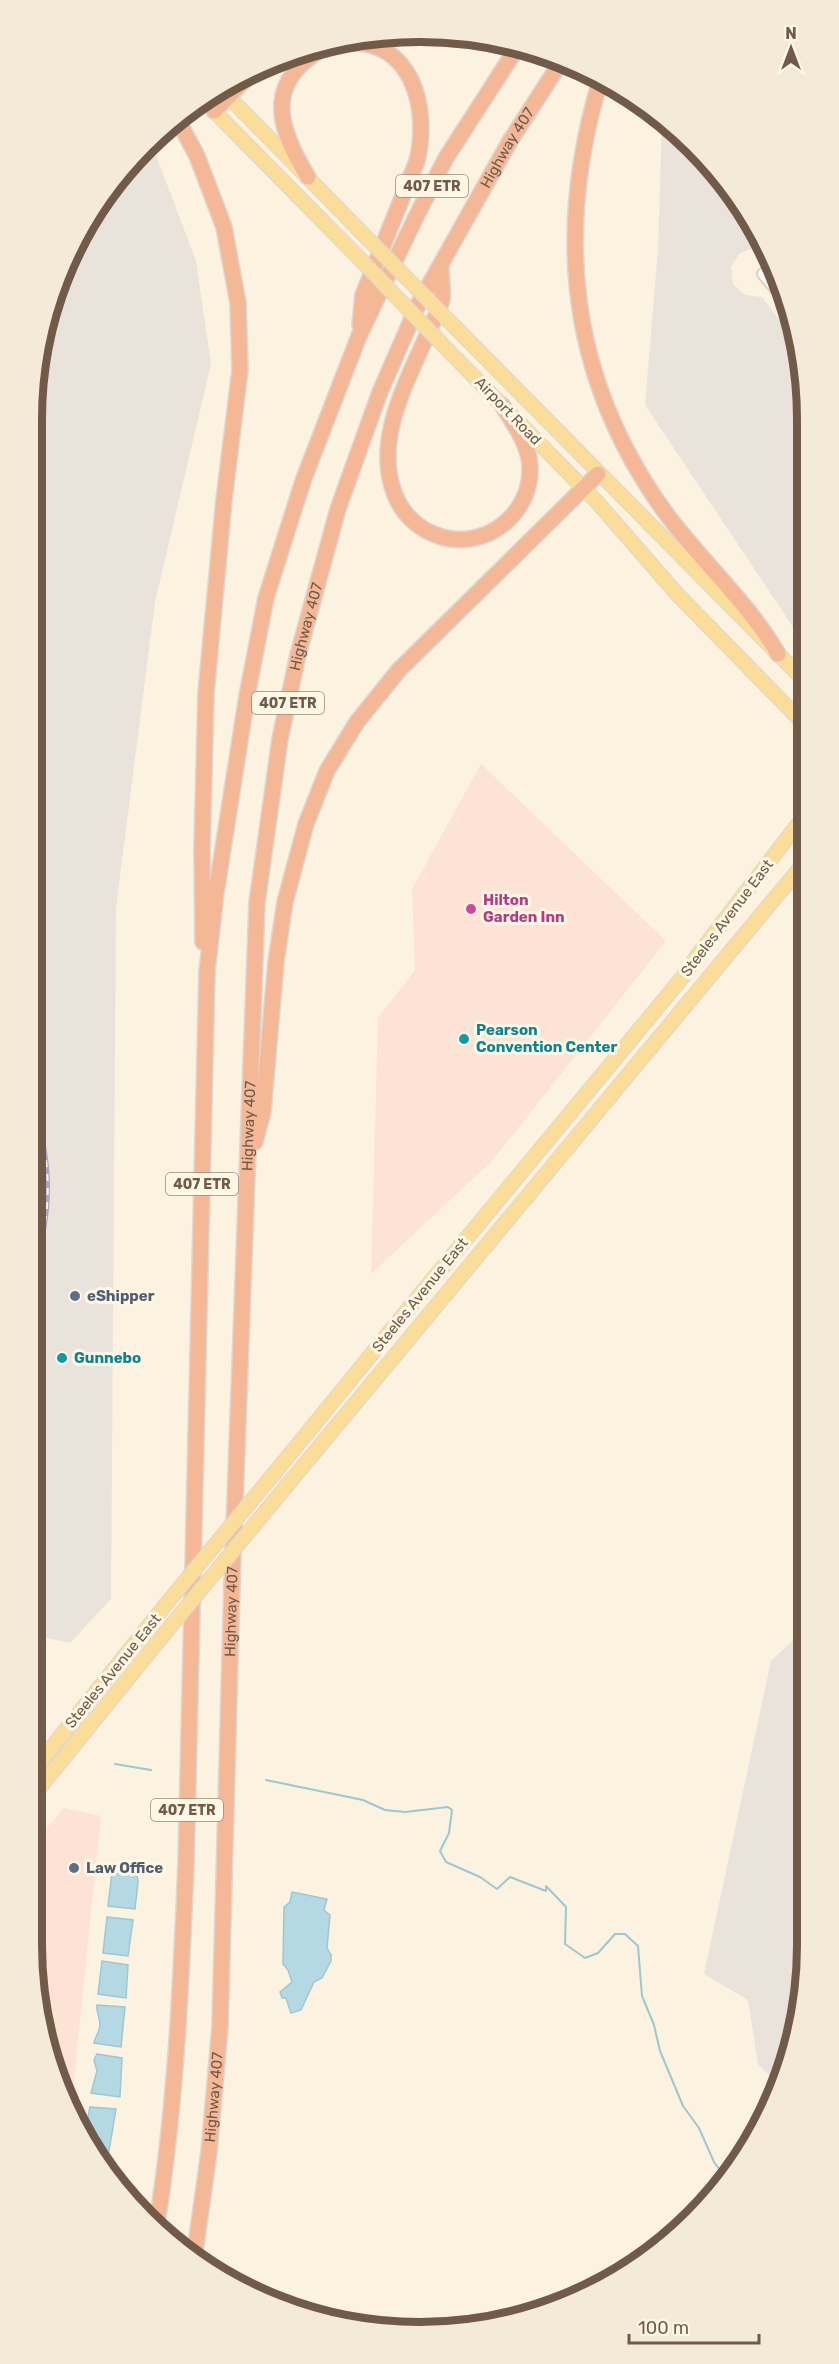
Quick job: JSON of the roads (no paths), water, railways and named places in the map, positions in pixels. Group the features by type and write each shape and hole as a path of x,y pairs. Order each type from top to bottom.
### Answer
{"highway":[{"path":"359,336 363,295 415,166 421,141 421,117 415,87 399,63 375,47 368,45"},
{"name":"407 ETR","path":"158,2216 164,2176 180,1998 186,1876 207,971 231,792 266,598 303,481 359,336 416,217 446,158 513,54"},
{"path":"308,59 300,65 293,76 281,109 282,124 288,142 308,177"},
{"name":"Highway 407","path":"196,2248 209,2152 220,2027 231,1583 257,903 280,739 298,655 338,509 380,392 418,305 510,141 557,68"},
{"path":"598,88 584,143 577,185 574,234 579,308 595,372 619,434 647,486 686,538 766,634 778,654"},
{"path":"182,127 197,156 224,227 238,303 240,370 224,500 206,693 202,938 207,971"},
{"path":"441,266 442,299 399,403 389,445 389,470 396,497 402,509 423,529 450,539 473,539 497,530 517,510 527,487 529,458 522,440 502,405"},
{"path":"248,1165 263,1112 276,962 285,902 306,824 327,771 357,722 399,670 598,474"}],"main road":[{"name":"Airport Road","path":"227,95 598,474 797,673"},
{"name":"Airport Road","path":"209,106 584,488 677,594 797,717"},
{"path":"777,696 782,711 797,727"},
{"name":"Steeles Avenue East","path":"42,1760 418,1296 682,978 797,825"},
{"name":"Steeles Avenue East","path":"42,1785 289,1482 797,872"}],"street":[{"path":"763,274 771,284"}],"water":[{"path":"112,1873 137,1875 135,1909 108,1906"},
{"path":"292,1892 327,1899 324,1910 330,1915 327,1948 331,1961 322,1978 314,1982 301,2010 291,2013 286,1998 282,1998 280,1992 292,1982 283,1964 284,1907 290,1902"},
{"path":"107,1917 133,1920 128,1956 103,1953"},
{"path":"102,1961 128,1965 126,1998 98,1994"},
{"path":"97,2005 125,2007 121,2047 94,2043 100,2025"},
{"path":"97,2054 122,2058 120,2097 91,2093 97,2071 94,2060"},
{"path":"90,2107 116,2109 109,2151 104,2150 93,2133 88,2117"}],"waterway":[{"path":"115,1764 151,1770"},
{"path":"266,1780 363,1800 385,1810 405,1812 448,1807 452,1810 449,1833 440,1851 446,1862 480,1877 497,1889 510,1877 546,1891 546,1886 566,1907 565,1944 585,1958 598,1953 615,1934 625,1934 638,1946 642,1996 654,2025 660,2051 683,2106 699,2128 714,2162 721,2171"}],"railway":[{"path":"42,1139 48,1188 42,1237"}],"place":[{"name":"Hilton Garden Inn","path":"471,909"},
{"name":"Pearson Convention Center","path":"464,1039"},
{"name":"eShipper","path":"75,1296"},
{"name":"Gunnebo","path":"62,1358"},
{"name":"Law Office","path":"74,1868"}]}
